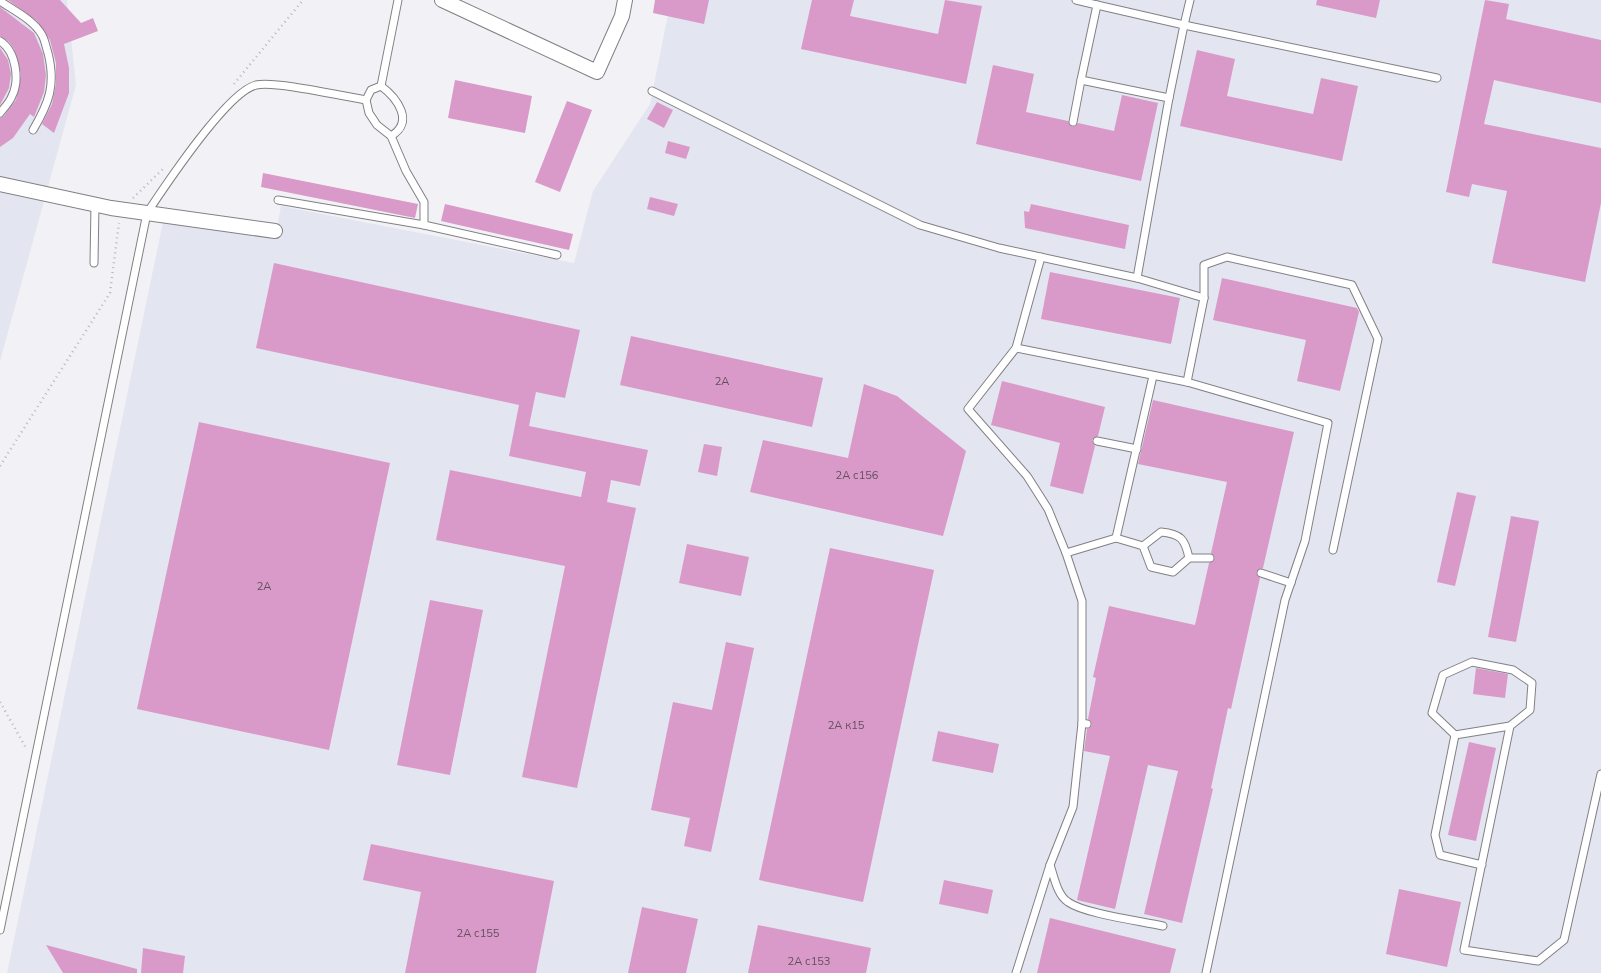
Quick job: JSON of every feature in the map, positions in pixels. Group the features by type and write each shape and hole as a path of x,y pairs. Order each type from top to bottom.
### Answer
{"street":[{"path":"442,0 597,72 622,16 625,0"},
{"path":"0,184 121,209 274,231"}],"lane":[{"path":"381,86 398,0"},
{"path":"1076,0 1184,25 1437,78"},
{"path":"1137,278 1169,98 1190,0"},
{"path":"0,1 22,15 42,34 52,68 51,91 43,112 32,130"},
{"path":"1073,122 1097,5"},
{"path":"0,41 5,44 13,58 16,82 12,97 0,113"},
{"path":"1081,80 1169,98"},
{"path":"0,930 147,213 204,135 242,92 256,85 274,85 366,100"},
{"path":"381,86 371,90 366,100 370,113 377,126 391,136 406,171 424,202 424,225"},
{"path":"381,86 395,97 401,110 402,123 398,132 391,136"},
{"path":"652,91 920,225 999,248 1137,278 1204,298"},
{"path":"278,200 424,225 557,255"},
{"path":"94,263 95,204"},
{"path":"1016,973 1050,864 1073,807 1084,724 1082,600 1066,552 1048,508 1027,476 968,410 1016,348 1041,257"},
{"path":"1187,382 1204,298 1204,264 1227,257 1352,285 1378,339 1333,550"},
{"path":"1016,348 1187,382 1328,423 1306,541 1285,600 1206,973"},
{"path":"1116,538 1153,376"},
{"path":"1096,441 1137,449"},
{"path":"1143,546 1160,532 1174,533 1186,542 1189,558"},
{"path":"1066,552 1116,538 1143,546"},
{"path":"1143,546 1151,567 1173,572 1189,558 1210,558"},
{"path":"1262,573 1291,583"},
{"path":"1472,662 1514,670 1532,683 1530,710 1510,726 1455,735 1432,713 1443,675 1472,662"},
{"path":"1510,726 1464,950 1538,961 1564,940 1601,774"},
{"path":"1455,735 1434,835 1440,855 1482,865"},
{"path":"1050,864 1058,890 1068,902 1094,911 1163,926"}],"path":[{"path":"0,466 110,293 121,209"},
{"path":"0,702 35,765"}],"shaded area":[{"path":"0,0 67,0 76,85 0,361"},
{"path":"671,0 1601,0 1601,973 7,973 163,222 275,238 281,206 574,263 593,191 650,104"}],"building":[{"path":"8,0 60,0 81,23 93,18 98,31 64,44 69,68 69,93 54,133 42,124 52,104 56,84 56,63 50,40 37,21"},
{"path":"655,0 709,0 704,24 653,13"},
{"path":"812,0 854,0 850,16 938,34 945,0 982,6 966,84 801,49"},
{"path":"1317,0 1380,0 1376,18 1316,5"},
{"path":"1485,0 1509,4 1506,19 1601,40 1601,103 1494,80 1484,124 1601,148 1601,203 1585,282 1492,263 1507,191 1472,184 1469,197 1446,192"},
{"path":"0,7 34,33 43,54 46,75 44,92 34,117 30,114 13,138 0,147 0,118 4,116 16,100 21,74 14,49 9,42 0,36"},
{"path":"0,48 8,60 11,74 9,88 0,105"},
{"path":"1197,50 1235,59 1227,96 1313,114 1321,78 1358,86 1342,161 1180,126"},
{"path":"993,65 1034,74 1026,112 1068,121 1072,127 1078,123 1114,131 1122,95 1158,103 1141,181 976,144"},
{"path":"455,80 532,96 525,133 448,118"},
{"path":"567,101 592,110 560,192 535,182"},
{"path":"657,102 673,110 664,128 647,119"},
{"path":"668,141 690,147 686,159 665,153"},
{"path":"263,173 418,204 415,218 261,187"},
{"path":"650,197 678,204 674,216 647,209"},
{"path":"445,204 573,234 569,250 441,221"},
{"path":"1031,204 1129,225 1125,249 1025,228 1024,211 1029,212"},
{"path":"274,263 580,330 565,398 536,392 529,426 648,450 640,486 611,480 607,502 636,508 577,788 522,777 565,566 436,540 450,470 581,497 586,472 509,456 519,405 256,348"},
{"path":"1050,272 1180,298 1171,344 1041,319"},
{"path":"1222,278 1357,308 1359,312 1340,391 1297,381 1306,340 1213,320"},
{"path":"631,336 823,378 812,427 620,385"},
{"path":"1002,381 1105,407 1098,436 1092,440 1095,446 1083,494 1050,486 1060,443 991,425"},
{"path":"864,384 897,396 966,451 943,536 750,492 763,440 848,458"},
{"path":"1153,400 1294,432 1263,568 1256,572 1260,578 1231,709 1228,708 1211,788 1213,789 1182,923 1144,914 1178,771 1148,765 1115,909 1077,900 1110,756 1084,751 1087,729 1092,725 1088,719 1096,678 1093,677 1109,606 1195,625 1209,563 1215,558 1211,553 1227,482 1138,464"},
{"path":"199,422 390,463 329,750 137,709"},
{"path":"704,444 722,447 717,476 698,472"},
{"path":"1457,492 1476,496 1455,586 1437,582"},
{"path":"1511,516 1539,521 1516,642 1488,637"},
{"path":"687,544 749,557 741,596 679,583"},
{"path":"830,548 934,570 863,902 759,880"},
{"path":"430,600 483,610 450,775 397,765"},
{"path":"726,642 754,648 711,852 684,846 690,818 651,810 673,702 712,710"},
{"path":"1476,668 1508,674 1505,698 1473,694"},
{"path":"938,731 999,744 993,773 932,761"},
{"path":"1469,742 1496,748 1476,841 1448,835"},
{"path":"371,844 554,881 536,973 405,973 421,892 363,880"},
{"path":"944,880 993,890 988,914 939,904"},
{"path":"1399,889 1461,902 1447,967 1386,954"},
{"path":"642,907 698,919 686,973 628,973"},
{"path":"1050,918 1176,949 1170,973 1037,973"},
{"path":"758,925 871,948 866,973 748,973"},
{"path":"46,945 137,969 137,973 63,973"},
{"path":"143,948 185,956 183,973 141,973"}]}
